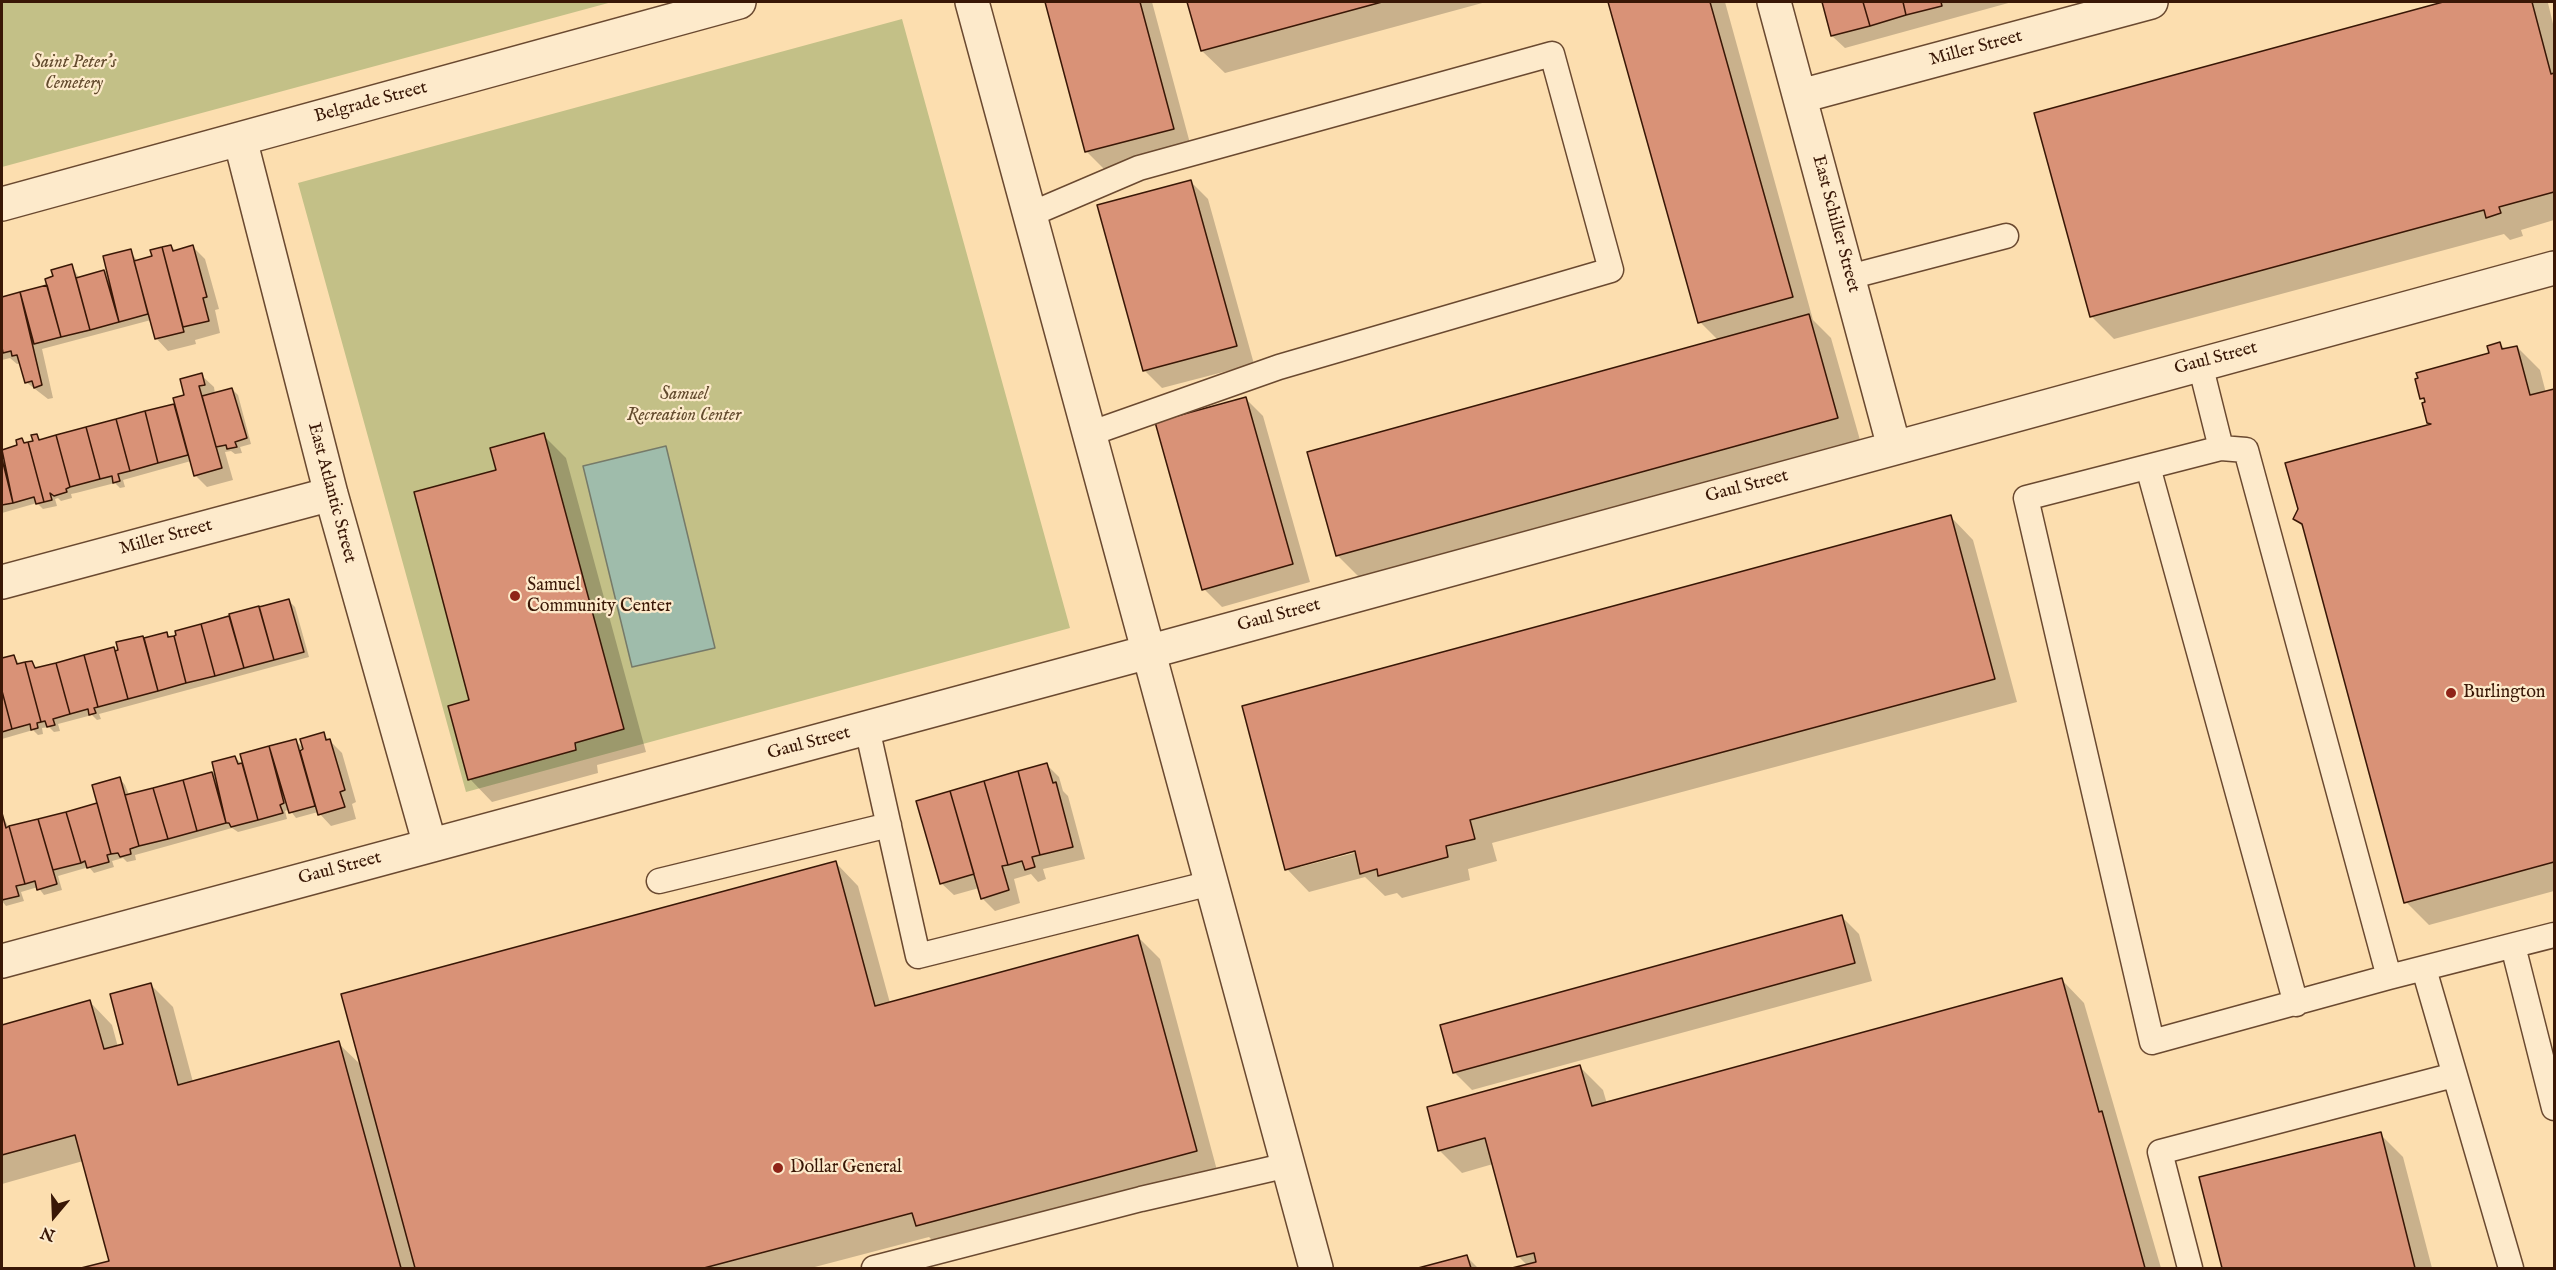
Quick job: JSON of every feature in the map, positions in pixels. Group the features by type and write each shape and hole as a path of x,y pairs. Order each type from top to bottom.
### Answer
{"street":[{"name":"Belgrade Street","path":"2,204 740,2"},
{"path":"972,2 1316,1269"},
{"name":"East Schiller Street","path":"1774,2 1894,447"},
{"name":"Miller Street","path":"1800,96 2151,2"},
{"name":"East Atlantic Street","path":"240,139 331,494 430,845"},
{"name":"Gaul Street","path":"2,961 1148,652 2554,268"},
{"name":"Miller Street","path":"2,582 331,494"}],"lane":[{"path":"1029,215 1139,168 1552,54 1611,270 1279,367 1089,434"},
{"path":"1849,277 2006,236"},
{"path":"2199,364 2221,448"},
{"path":"2389,977 2246,450 2221,448 2026,498 2152,1042 2389,977 2554,935"},
{"path":"2148,467 2296,1004"},
{"path":"867,728 918,956 1211,883"},
{"path":"659,881 889,825"},
{"path":"2513,946 2554,1108"},
{"path":"2424,969 2511,1269"},
{"path":"2190,1269 2160,1152 2454,1075"},
{"path":"874,1269 1141,1199 1288,1165"}],"green space":[{"name":"Saint Peter's Cemetery","path":"2,2 612,2 2,167"},
{"name":"Samuel Recreation Center","path":"902,19 1070,628 466,792 298,183"}],"shaded area":[{"path":"666,446 715,648 632,667 583,466"}],"building":[{"path":"1045,2 1140,2 1174,129 1085,152"},
{"path":"1187,2 1382,2 1201,51"},
{"path":"1608,2 1710,2 1793,297 1698,323"},
{"path":"1822,2 1863,2 1870,26 1831,36"},
{"path":"1863,2 1903,2 1906,15 1870,26"},
{"path":"1903,2 1941,2 1942,6 1906,15"},
{"path":"2443,2 2532,2 2551,74 2554,73 2554,192 2499,207 2501,213 2486,218 2484,210 2090,317 2034,113"},
{"path":"1191,180 1237,346 1143,371 1097,205"},
{"path":"171,245 173,251 193,245 207,297 203,298 209,321 183,327 162,247"},
{"path":"162,247 184,332 155,339 134,261 152,256 150,250"},
{"path":"131,249 148,314 119,322 103,256"},
{"path":"72,264 90,330 61,337 45,279 53,276 51,270"},
{"path":"104,270 119,322 90,330 76,278"},
{"path":"47,285 61,337 34,344 20,292"},
{"path":"20,292 42,385 34,388 32,381 25,383 17,355 12,356 11,351 3,353 2,347 2,297"},
{"path":"1809,314 1838,418 1336,556 1307,452"},
{"name":"Burlington","path":"2500,342 2502,349 2517,346 2530,395 2554,389 2554,862 2404,903 2302,524 2293,519 2298,509 2285,463 2431,424 2427,423 2422,403 2425,402 2424,398 2420,399 2415,379 2418,378 2416,373 2489,353 2487,346"},
{"path":"202,373 205,385 199,386 222,468 194,476 173,398 184,395 180,379"},
{"path":"232,388 247,438 235,442 237,447 227,449 226,445 216,447 202,396"},
{"path":"1246,397 1293,564 1202,590 1155,422"},
{"path":"174,404 188,455 158,463 145,411"},
{"path":"145,411 158,463 130,471 116,419"},
{"path":"116,419 130,471 118,474 120,481 113,483 112,476 100,479 86,427"},
{"path":"86,427 100,479 70,487 56,435"},
{"name":"Samuel Community Center","path":"544,433 624,729 575,743 576,750 468,780 448,706 469,700 414,492 496,470 490,448"},
{"path":"37,434 39,440 56,435 70,487 66,489 67,492 54,496 50,493 52,500 44,502 28,442 33,441 31,435"},
{"path":"22,438 24,443 28,442 44,502 36,504 34,497 13,503 2,450 17,445 16,440"},
{"path":"2,459 13,503 2,505"},
{"path":"1951,515 1995,679 1470,820 1475,839 1446,846 1448,857 1378,876 1377,869 1360,874 1355,851 1285,870 1242,706"},
{"path":"289,599 304,652 274,660 259,607"},
{"path":"259,606 274,660 244,668 229,614"},
{"path":"229,616 244,668 215,676 201,624"},
{"path":"201,624 215,676 186,683 174,636 175,631"},
{"path":"167,632 168,637 174,636 186,683 158,691 144,638"},
{"path":"143,636 158,691 128,699 115,651 118,650 116,642"},
{"path":"114,647 128,699 98,707 84,655"},
{"path":"14,655 17,664 25,662 41,722 37,723 38,728 31,730 30,724 12,729 2,691 2,658"},
{"path":"84,655 98,707 94,708 96,713 89,715 88,709 70,714 56,663"},
{"path":"32,661 35,668 56,663 70,714 53,719 55,725 47,727 45,721 41,722 25,662"},
{"path":"2,691 12,729 2,732"},
{"path":"324,732 326,740 330,739 345,790 340,792 345,807 318,815 300,751 303,749 300,739"},
{"path":"296,739 315,806 289,813 269,746"},
{"path":"269,746 284,803 280,805 283,813 258,820 240,754"},
{"path":"235,756 238,764 242,763 258,820 231,827 229,823 226,823 212,762"},
{"path":"1047,763 1053,783 1056,782 1073,847 1040,855 1018,771"},
{"path":"1018,771 1040,855 1032,857 1035,867 1025,870 1022,861 1008,865 984,781"},
{"path":"212,772 226,823 197,831 183,780"},
{"path":"120,777 139,846 130,849 131,854 120,857 118,853 111,854 92,785"},
{"path":"183,780 197,831 168,839 153,788"},
{"path":"984,781 1008,865 1002,866 1009,890 981,899 950,791"},
{"path":"153,788 168,839 139,846 125,795"},
{"path":"950,791 974,874 940,884 916,801"},
{"path":"97,803 111,854 107,855 109,862 87,868 85,861 81,863 66,812"},
{"path":"66,812 81,863 53,870 38,819"},
{"path":"2,813 6,828 9,826 25,884 16,886 19,896 2,900"},
{"path":"38,819 57,884 37,890 35,881 25,884 9,826"},
{"path":"836,861 875,1006 1138,935 1197,1151 916,1226 912,1213 704,1268 415,1268 341,994"},
{"path":"1842,915 1855,963 1453,1073 1440,1025"},
{"path":"2062,978 2099,1112 2102,1111 2145,1268 1512,1268 1536,1262 1534,1253 1517,1257 1485,1138 1438,1151 1427,1107 1580,1065 1592,1106"},
{"path":"151,983 178,1085 339,1041 401,1268 81,1268 109,1261 75,1135 2,1155 2,1025 90,1000 104,1049 123,1044 110,994"},
{"path":"2381,1132 2415,1268 2222,1268 2199,1177"},
{"path":"1467,1255 1471,1268 1418,1268"}],"place":[{"name":"Samuel Community Center","path":"515,596"},
{"name":"Burlington","path":"2451,693"},
{"name":"Dollar General","path":"778,1168"}]}
